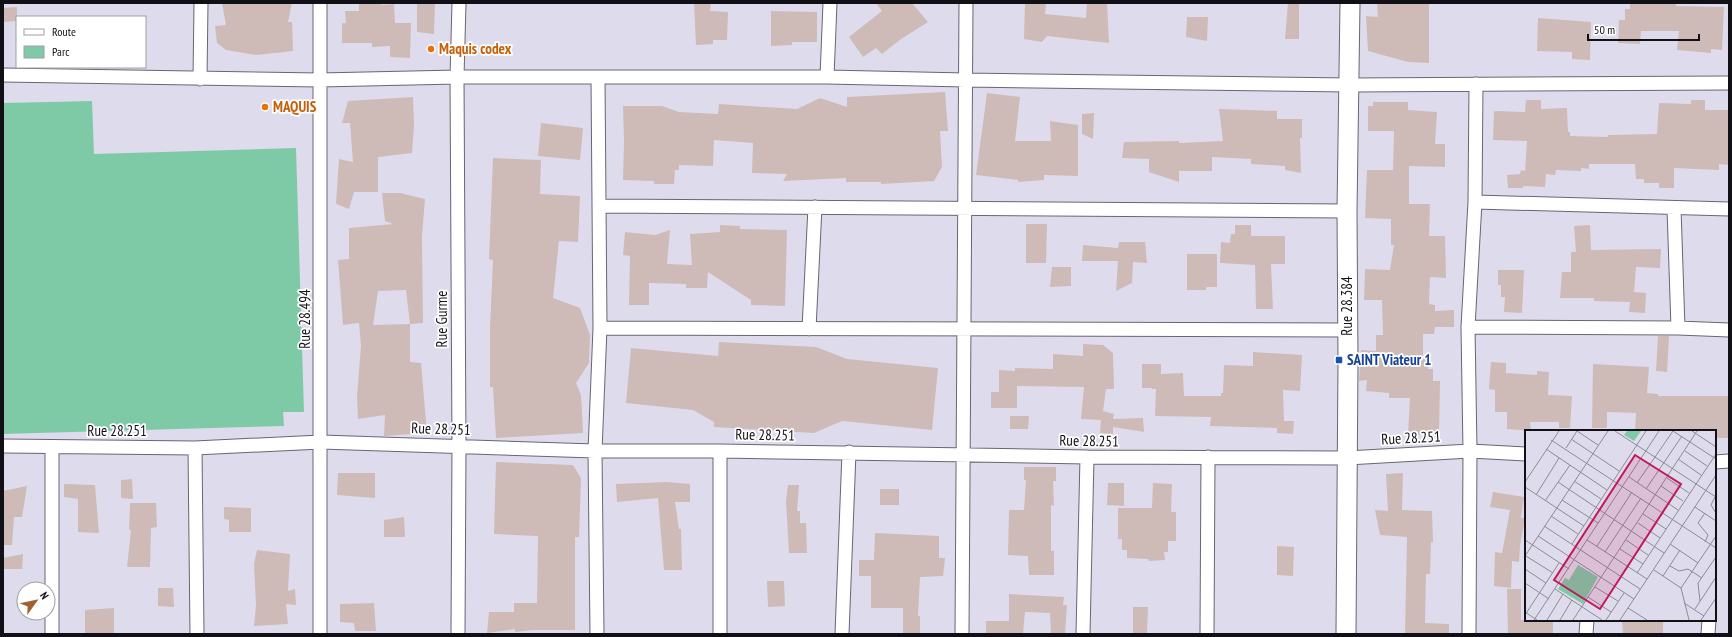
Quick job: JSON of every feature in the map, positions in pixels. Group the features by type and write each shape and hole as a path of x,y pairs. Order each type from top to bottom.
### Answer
{"street":[{"path":"200,79 201,3"},
{"name":"Rue 28.494","path":"320,3 320,634"},
{"name":"Rue Gurme","path":"458,634 459,446 457,77 459,3"},
{"path":"827,77 830,3"},
{"path":"962,634 966,3"},
{"name":"Rue 28.384","path":"1346,634 1348,330 1347,211 1350,3"},
{"path":"3,75 320,80 457,77 827,77 1350,85 1729,83"},
{"path":"597,634 595,452 600,328 598,78"},
{"path":"1469,634 1470,451 1468,327 1475,202 1476,84"},
{"path":"1475,202 1729,209"},
{"path":"599,206 1347,211"},
{"path":"810,329 814,207"},
{"path":"1674,208 1678,328"},
{"path":"1468,327 1678,328 1729,330"},
{"path":"600,328 1348,330"},
{"name":"Rue 28.251","path":"3,446 195,448 321,442 595,452 849,452 1087,457 1347,458 1470,451 1525,454"},
{"path":"52,447 52,634"},
{"path":"195,448 197,634"},
{"path":"720,451 720,634"},
{"path":"842,634 849,452"},
{"path":"1084,634 1087,457"},
{"path":"1207,634 1208,457"},
{"path":"1716,462 1729,461"},
{"path":"1586,634 1587,621"},
{"path":"1708,634 1709,621"}],"green space":[{"path":"92,101 94,154 296,148 304,412 283,412 284,426 3,434 3,103"}],"building":[{"path":"222,3 292,3 288,22 292,22 293,51 256,55 226,50 217,43 215,26 226,25"},
{"path":"359,3 381,3 381,5 394,4 395,23 411,23 410,58 390,57 390,46 372,47 372,43 342,43 342,23 346,23 345,11 359,11"},
{"path":"417,3 435,3 434,34 417,32"},
{"path":"694,3 711,3 710,11 728,12 727,40 713,40 713,44 696,45"},
{"path":"876,3 912,3 928,22 901,39 882,54 876,48 863,57 849,37 882,11"},
{"path":"1025,3 1046,3 1045,14 1086,18 1087,3 1107,3 1109,43 1047,36 1042,42 1024,39"},
{"path":"1288,3 1299,3 1299,39 1285,39"},
{"path":"1377,3 1429,3 1429,63 1408,62 1368,51 1366,16 1378,17"},
{"path":"1630,3 1676,3 1676,6 1724,7 1722,50 1711,49 1711,53 1677,50 1679,31 1641,31 1640,44 1618,43 1619,20 1625,20 1625,9 1630,9"},
{"path":"17,7 16,21 3,22 3,8"},
{"path":"771,11 817,12 817,42 792,42 792,45 771,46"},
{"path":"1187,17 1208,17 1207,41 1186,37"},
{"path":"1538,18 1591,22 1590,60 1572,59 1572,52 1537,51"},
{"path":"945,92 948,131 940,131 942,167 934,181 881,184 881,182 846,182 846,178 783,181 787,174 752,173 753,143 714,140 713,166 679,165 679,170 675,170 674,184 654,184 654,181 623,180 623,106 662,106 679,112 718,114 719,104 797,109 820,98 847,107 847,97"},
{"path":"987,93 1020,97 1015,141 1051,141 1050,121 1078,125 1078,176 1044,175 1044,180 1018,182 1018,180 976,175"},
{"path":"413,97 414,125 412,153 378,157 378,192 354,192 349,209 336,204 339,159 353,162 350,123 342,123 348,101"},
{"path":"1526,100 1541,100 1541,109 1567,108 1568,132 1570,132 1570,136 1608,137 1608,135 1657,134 1659,103 1691,104 1691,100 1705,100 1705,110 1729,110 1729,165 1719,164 1719,170 1674,168 1674,188 1659,188 1659,183 1644,183 1644,179 1636,179 1635,164 1589,164 1589,169 1581,168 1581,171 1556,170 1555,175 1546,174 1545,187 1523,186 1523,188 1508,188 1507,175 1520,174 1521,170 1525,171 1527,141 1493,140 1494,111 1525,112"},
{"path":"1373,102 1408,102 1408,110 1437,112 1435,144 1445,144 1445,167 1409,166 1409,204 1430,204 1429,236 1445,236 1446,278 1430,277 1429,304 1435,305 1435,311 1454,310 1454,327 1435,327 1434,334 1423,334 1423,359 1428,359 1428,369 1433,369 1433,381 1440,381 1439,436 1408,434 1410,398 1389,398 1389,393 1366,391 1367,380 1359,381 1361,350 1376,351 1376,335 1383,335 1382,300 1364,300 1365,269 1390,270 1394,245 1391,245 1391,219 1365,218 1367,170 1393,170 1394,131 1368,131 1368,106 1373,106"},
{"path":"1219,109 1277,111 1277,119 1302,119 1302,138 1300,138 1301,173 1285,170 1285,166 1251,164 1251,159 1212,157 1212,171 1179,171 1179,182 1149,172 1149,159 1122,158 1124,142 1179,141 1179,143 1223,141"},
{"path":"1094,113 1093,139 1082,134 1082,114"},
{"path":"541,123 583,128 580,160 538,156"},
{"path":"493,158 541,160 540,194 580,196 578,242 559,241 553,298 580,308 590,335 589,363 576,383 581,395 583,433 496,438 493,387 490,387 490,328 493,260 489,259"},
{"path":"382,193 400,193 425,199 422,236 423,323 410,324 410,362 421,363 427,433 384,436 385,415 358,419 357,396 361,346 359,323 343,325 338,260 349,259 349,228 393,224 385,221","holes":["406,290 410,324 373,325 378,291"]},
{"path":"1026,224 1047,224 1046,263 1026,263"},
{"path":"720,225 740,226 740,229 787,230 785,306 751,305 751,300 708,272 707,288 686,288 686,284 649,283 649,305 629,305 630,256 623,255 625,232 655,235 670,230 667,264 692,265 690,234 720,232"},
{"path":"1235,225 1251,225 1251,236 1285,236 1285,264 1271,264 1273,309 1256,309 1255,265 1220,263 1221,242 1230,243 1231,234 1235,234"},
{"path":"1590,225 1591,250 1661,249 1660,268 1636,267 1634,292 1646,293 1645,313 1629,312 1630,302 1594,301 1594,298 1560,298 1562,272 1571,272 1571,252 1576,252 1574,226"},
{"path":"1119,242 1145,242 1147,263 1133,262 1132,283 1116,291 1118,261 1082,261 1083,245 1118,248"},
{"path":"1187,254 1217,254 1217,287 1206,287 1206,290 1187,290"},
{"path":"1052,267 1071,267 1071,286 1050,287"},
{"path":"1498,270 1524,270 1522,313 1504,312 1505,297 1501,297 1501,285 1498,285"},
{"path":"1658,336 1669,336 1667,372 1656,371"},
{"path":"719,342 816,347 847,359 938,368 932,430 842,421 814,433 714,427 714,422 693,410 626,403 631,348 718,356"},
{"path":"1083,344 1103,345 1113,353 1114,389 1106,389 1103,411 1114,414 1113,419 1143,418 1144,432 1113,427 1113,434 1100,433 1101,420 1081,419 1084,387 1017,386 1017,408 991,408 991,392 999,392 999,370 1015,371 1015,368 1053,369 1053,354 1083,356"},
{"path":"1253,352 1302,355 1300,391 1283,390 1284,421 1294,421 1293,434 1277,433 1277,428 1210,426 1211,417 1155,416 1156,389 1142,388 1142,364 1161,364 1161,374 1183,373 1184,396 1221,396 1221,393 1223,393 1224,365 1253,366"},
{"path":"1491,362 1506,363 1506,373 1537,375 1537,371 1549,372 1548,395 1572,396 1570,428 1559,428 1559,422 1530,422 1531,430 1507,429 1507,412 1495,412 1495,390 1489,389"},
{"path":"1593,364 1649,367 1647,393 1658,394 1658,396 1729,396 1728,438 1716,438 1716,430 1635,430 1636,413 1607,412 1607,428 1592,428"},
{"path":"1010,416 1029,416 1028,429 1010,429"},
{"path":"496,462 573,465 581,478 579,537 575,537 575,630 532,630 515,632 515,629 487,633 489,612 514,612 514,603 537,603 538,536 494,534"},
{"path":"1024,467 1056,467 1056,481 1053,481 1054,506 1051,505 1051,551 1054,551 1054,575 1029,575 1028,556 1008,555 1009,510 1024,510 1026,480 1024,480"},
{"path":"338,473 375,473 375,498 337,495"},
{"path":"1403,473 1402,510 1432,511 1433,542 1431,542 1430,574 1426,574 1425,623 1449,624 1449,634 1405,634 1407,537 1380,535 1375,510 1388,511 1386,474"},
{"path":"132,479 133,499 121,498 121,480"},
{"path":"667,482 690,484 690,502 675,502 679,529 681,529 682,570 664,570 658,498 617,502 616,484"},
{"path":"1108,483 1124,483 1124,506 1107,505"},
{"path":"1153,483 1172,484 1171,512 1176,512 1176,541 1168,541 1168,552 1164,552 1165,560 1149,561 1148,559 1127,558 1127,550 1122,550 1122,539 1118,539 1118,508 1152,508"},
{"path":"64,484 95,485 99,533 78,532 78,499 64,497"},
{"path":"788,485 799,485 797,511 800,511 800,523 806,523 807,553 789,553 786,501"},
{"path":"27,486 22,517 14,517 12,545 3,545 3,491"},
{"path":"880,489 899,489 899,505 880,505"},
{"path":"1493,492 1524,497 1521,518 1525,518 1519,562 1512,561 1511,588 1494,586 1495,552 1502,553 1510,510 1490,507"},
{"path":"130,503 156,503 157,527 151,528 150,567 127,567 131,530 129,530"},
{"path":"224,507 251,508 251,532 229,532 229,520 224,519"},
{"path":"404,517 405,537 384,537 384,520"},
{"path":"875,533 939,536 939,558 945,558 943,576 920,577 918,616 920,616 920,634 903,634 903,608 871,608 871,576 859,576 859,560 874,560"},
{"path":"1277,546 1294,547 1293,576 1277,575"},
{"path":"257,550 290,554 288,591 295,589 296,605 286,604 288,624 254,626 256,605 254,564"},
{"path":"23,554 22,569 3,569 3,558"},
{"path":"767,581 784,581 785,606 768,607"},
{"path":"158,588 173,588 174,607 158,606"},
{"path":"1507,589 1521,589 1521,620 1553,621 1553,634 1508,634"},
{"path":"1009,594 1064,597 1063,605 1067,605 1065,634 1051,634 1050,613 1025,612 1023,634 986,634 986,621 1009,621"},
{"path":"374,603 376,631 355,631 354,623 340,622 340,604"},
{"path":"1133,607 1148,607 1147,634 1133,634"},
{"path":"114,608 114,634 85,634 85,610"},
{"path":"1622,621 1663,621 1663,634 1623,634"}],"place":[{"name":"Maquis codex","path":"431,49"},
{"name":"MAQUIS","path":"265,107"},
{"name":"SAINT Viateur 1","path":"1339,360"}]}
